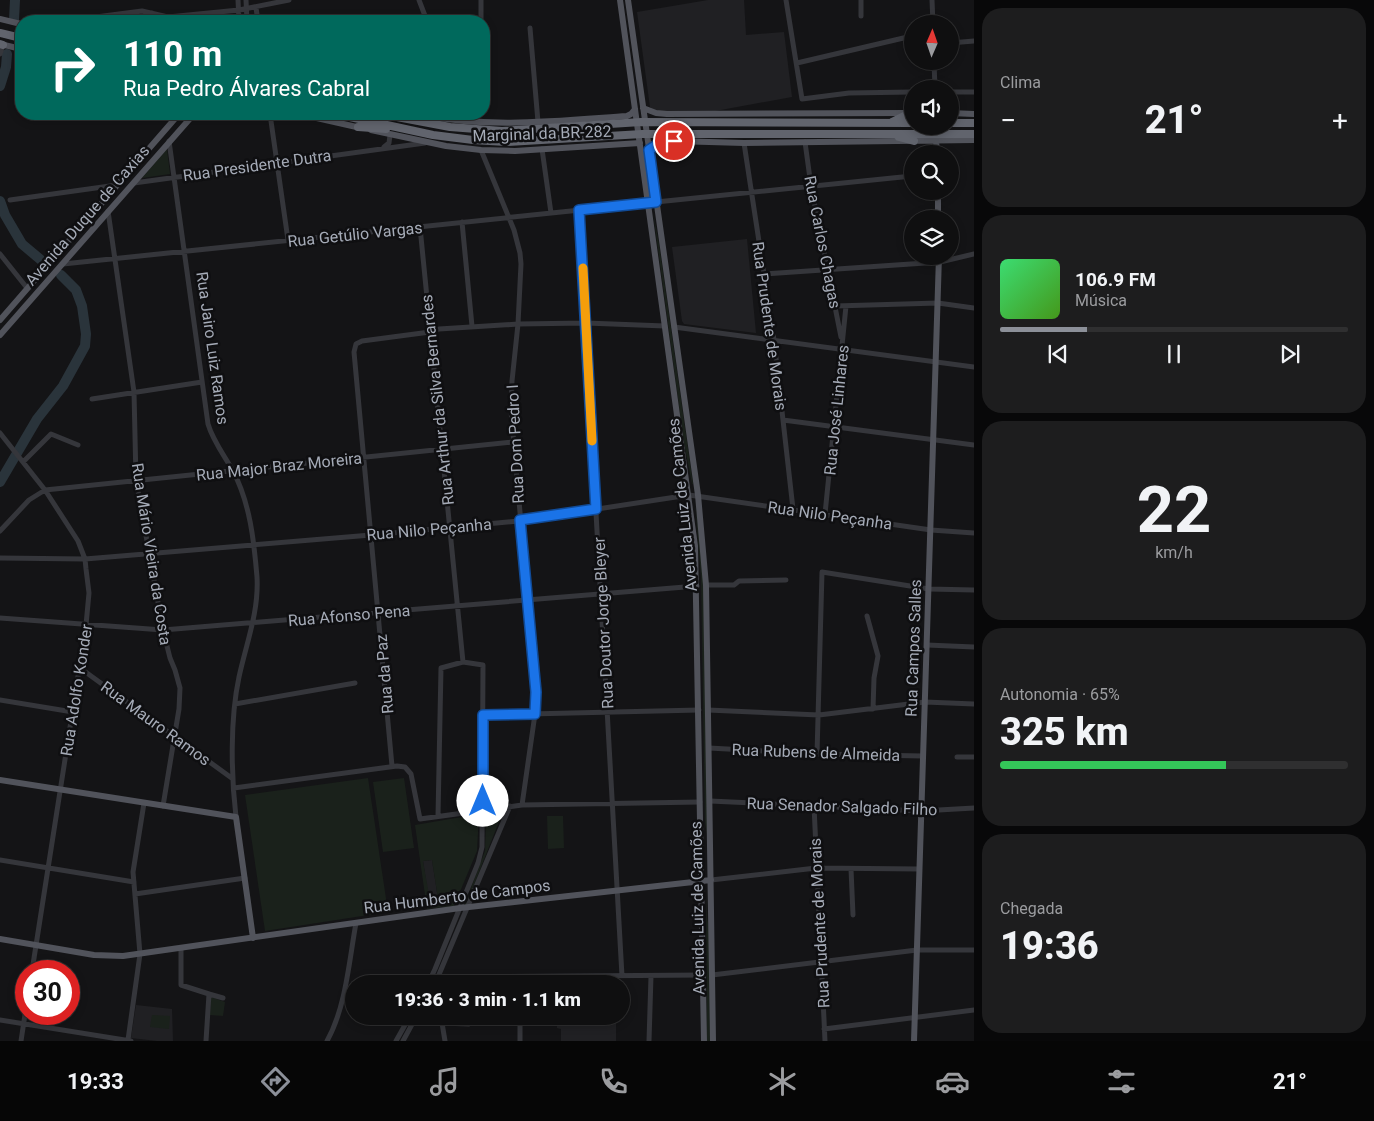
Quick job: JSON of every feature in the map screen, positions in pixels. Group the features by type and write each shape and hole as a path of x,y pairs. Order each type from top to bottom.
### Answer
{"highway":[{"path":"0,33 15,37"},
{"path":"890,123 904,116"},
{"path":"363,120 457,139 506,142 642,134 974,134"},
{"path":"415,120 450,127 502,131 641,122 904,123"},
{"path":"959,121 965,123"},
{"path":"959,123 974,123"},
{"path":"358,127 399,128"},
{"path":"882,134 914,141"}],"main road":[{"path":"620,0 630,16"},
{"name":"Avenida Luiz de Camões","path":"620,0 695,546 704,1041"},
{"name":"Avenida Luiz de Camões","path":"628,0 698,495 704,554 713,1041"},
{"path":"0,19 15,23"},
{"path":"1,44 15,48"},
{"path":"643,108 656,113 667,114 904,113"},
{"name":"Marginal da BR-282","path":"459,120 474,122 538,122 627,116 635,113"},
{"path":"959,114 974,114"},
{"name":"Avenida Duque de Caxias","path":"0,320 174,120"},
{"name":"Avenida Duque de Caxias","path":"0,335 189,120"},
{"name":"Marginal da BR-282","path":"326,120 428,143 481,150 542,149 639,141"},
{"path":"936,140 936,145"},
{"path":"649,150 658,144 674,141 744,143 974,140"},
{"path":"648,203 656,202"},
{"name":"Rua Campos Salles","path":"914,1041 939,265"},
{"path":"0,780 236,817"},
{"name":"Rua Jairo Luiz Ramos","path":"236,817 254,938"},
{"name":"Rua Humberto de Campos","path":"0,939 105,956 140,954 460,908 711,880"}],"street":[{"path":"238,0 239,15"},
{"path":"246,0 247,15"},
{"path":"188,15 256,8 290,0"},
{"path":"419,0 425,15"},
{"path":"481,0 481,15"},
{"path":"786,0 802,99 849,93 904,92"},
{"path":"861,0 861,16"},
{"path":"932,0 933,15"},
{"path":"256,8 257,15"},
{"path":"106,15 142,11 157,15"},
{"path":"530,28 538,122"},
{"path":"797,64 904,38"},
{"path":"959,42 974,41"},
{"path":"0,54 1,44"},
{"path":"959,92 974,92"},
{"path":"271,120 288,240"},
{"path":"382,148 389,143 390,135"},
{"name":"Rua Jairo Luiz Ramos","path":"170,141 206,416 211,433 233,470 246,503 253,545 257,591 235,704 233,779 236,817"},
{"name":"Rua Carlos Chagas","path":"805,142 810,186 842,342"},
{"name":"Rua Presidente Dutra","path":"133,183 428,143"},
{"name":"Rua Prudente de Morais","path":"744,143 774,340 793,509"},
{"path":"542,149 551,213"},
{"name":"Rua Dom Pedro I","path":"481,150 509,218 517,242 521,264 518,324 511,396 513,442 536,692 535,714 522,805"},
{"path":"656,202 904,177"},
{"path":"10,200 118,185"},
{"name":"Rua Getúlio Vargas","path":"62,264 648,203"},
{"name":"Rua Doutor Jorge Bleyer","path":"579,210 622,975"},
{"name":"Rua Mário Vieira da Costa","path":"108,211 134,392 136,480 163,630 168,653 180,688 175,737 163,806"},
{"path":"462,222 472,326"},
{"name":"Rua Arthur da Silva Bernardes","path":"420,227 464,662"},
{"path":"0,254 27,288"},
{"path":"959,256 974,254"},
{"path":"764,274 904,262"},
{"path":"835,306 938,303 974,308"},
{"name":"Rua José Linhares","path":"825,514 846,306"},
{"path":"430,332 439,329 472,326 518,324 586,323 665,326"},
{"path":"674,327 974,367"},
{"name":"Rua da Paz","path":"392,766 354,352 356,344 362,341 430,332"},
{"path":"92,399 202,382"},
{"path":"783,420 974,445"},
{"name":"Rua Adolfo Konder","path":"0,433 45,490 73,532 85,559 89,593 80,668 34,960"},
{"path":"21,459 51,434 78,445"},
{"name":"Rua Major Braz Moreira","path":"45,490 513,442"},
{"path":"0,531 29,500 45,490"},
{"name":"Rua Nilo Peçanha","path":"0,558 85,559 371,535 520,520 689,495 931,530 974,533"},
{"path":"817,754 822,572 929,588 974,590"},
{"path":"706,585 734,585 739,581 786,580"},
{"name":"Rua Afonso Pena","path":"0,618 163,630 697,586"},
{"path":"867,616 878,656 874,678 873,709"},
{"path":"927,645 974,647"},
{"path":"432,975 482,852 483,665 464,662 441,668 438,816"},
{"name":"Rua Mauro Ramos","path":"80,668 233,779"},
{"path":"235,704 355,683"},
{"path":"0,700 73,712"},
{"path":"708,710 818,715 925,702 974,704"},
{"path":"483,715 699,710"},
{"name":"Rua Rubens de Almeida","path":"709,748 817,754 923,756"},
{"path":"957,757 974,757"},
{"path":"234,788 392,766 405,767 411,774 420,819 522,805 700,802"},
{"name":"Rua Senador Salgado Filho","path":"710,801 921,811 974,808"},
{"path":"128,1040 140,954 134,864 144,802"},
{"path":"439,975 510,806"},
{"name":"Rua Prudente de Morais","path":"814,806 825,1041"},
{"path":"0,860 134,882"},
{"name":"Rua Humberto de Campos","path":"711,880 816,868 919,869"},
{"path":"851,869 853,915"},
{"path":"135,894 245,878"},
{"path":"327,1041 334,1027 342,1000 356,923"},
{"path":"181,948 181,985 223,998"},
{"path":"712,975 917,950 974,950"},
{"path":"630,976 703,975"},
{"path":"649,1041 651,976"},
{"path":"206,1041 209,994"},
{"path":"824,1028 974,1010"},
{"path":"0,1020 15,1022"},
{"path":"21,1041 24,1025"},
{"path":"30,1025 107,1039 131,1041"},
{"path":"396,1041 408,1025"},
{"path":"403,1041 410,1025"},
{"path":"442,1025 445,1041"},
{"path":"520,1025 520,1041"}],"shaded area":[{"path":"708,0 744,0 746,35 784,32 792,97 710,112 662,112 652,110 650,107 637,12"},
{"path":"167,149 170,174 142,178"},
{"path":"653,212 659,244 693,484 684,443"},
{"path":"747,239 756,333 684,324 682,321 672,247"},
{"path":"695,503 704,571 707,834 705,823 701,578"},
{"path":"368,778 388,912 265,931 245,795"},
{"path":"404,778 414,848 383,852 373,782"},
{"path":"499,811 502,814 464,906 485,851 486,815"},
{"path":"479,814 477,851 454,906 427,909 415,825","holes":["432,860 439,905 431,906 423,861"]},
{"path":"547,816 563,816 564,848 548,849"},
{"path":"432,860 439,905 430,906 423,861"},
{"path":"706,888 709,928 710,1041 707,1041"},
{"path":"211,997 225,1002 223,1016 210,1015"},
{"path":"136,1005 172,1009 173,1041 131,1038"},
{"path":"152,1015 170,1016 169,1029 150,1027"},
{"path":"557,1025 616,1025 616,1041 561,1041 561,1029 557,1028"}],"waterway":[{"path":"14,20 15,0"},
{"path":"0,86 6,67 7,54"},
{"path":"0,201 5,215 22,244 41,260"},
{"path":"0,482 37,419 63,386 85,346 86,334 82,306 76,290 61,275"}],"slow traffic":[{"path":"583,268 592,441"}],"route":[{"path":"483,801 483,715 535,714 536,692 520,520 596,509 579,210 656,202 649,150 658,144 674,141"}]}
